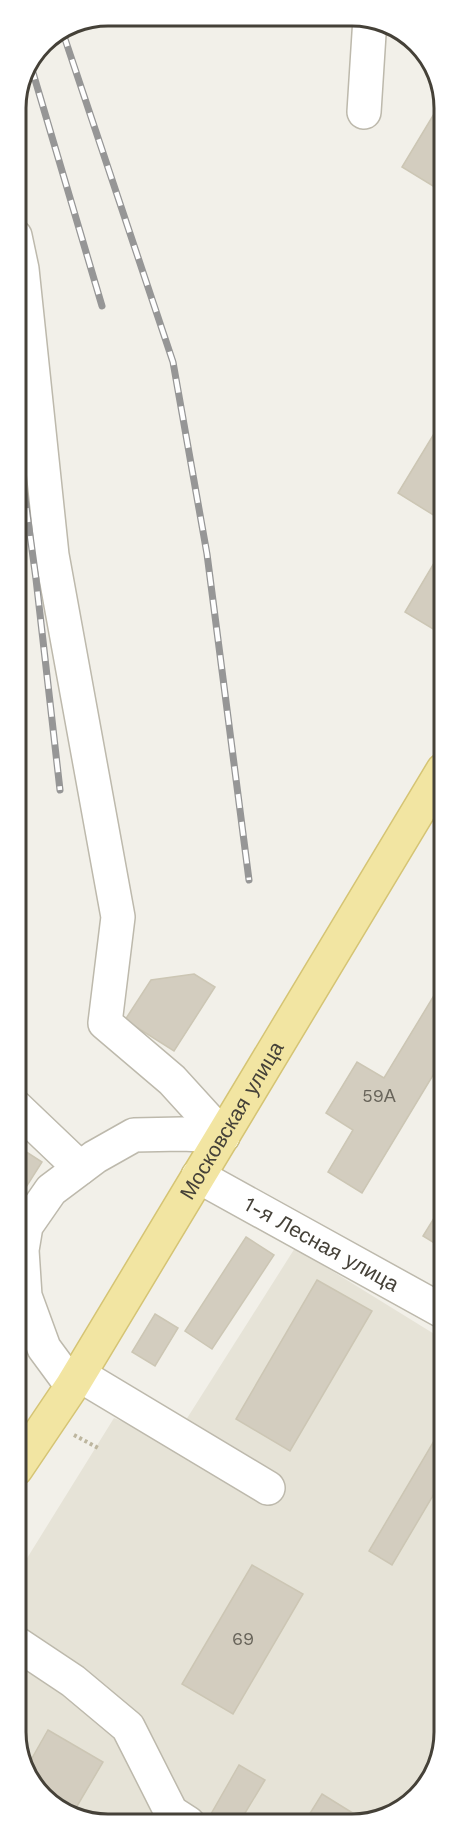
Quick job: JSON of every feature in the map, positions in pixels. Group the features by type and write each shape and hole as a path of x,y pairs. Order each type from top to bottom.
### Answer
{"main road":[{"name":"Московская улица","path":"26,1452 75,1380 434,786"}],"street":[{"path":"364,112 369,27"},
{"path":"26,307 52,555 118,917 105,1023 172,1080 223,1136"},
{"path":"26,1117 80,1168"},
{"path":"26,1226 51,1190 80,1168 134,1135 223,1136"},
{"name":"1-я Лесная улица","path":"198,1176 433,1306"},
{"path":"26,1299 45,1348 75,1380 268,1488"},
{"path":"26,1650 73,1681 128,1727 171,1812 174,1814"}],"shaded area":[{"path":"295,1248 433,1333 433,1737 432,1748 420,1777 410,1790 397,1800 373,1811 352,1814 107,1814 91,1812 66,1803 42,1782 34,1768 26,1743 26,1560 114,1418 172,1442"}],"building":[{"path":"434,114 434,184 402,167"},
{"path":"434,434 434,515 398,493"},
{"path":"434,564 434,629 405,612"},
{"path":"194,974 215,987 174,1051 125,1020 151,980"},
{"path":"433,996 433,1075 362,1193 328,1172 353,1130 326,1113 357,1062 384,1078"},
{"path":"26,1120 31,1124 26,1132"},
{"path":"26,1152 42,1162 26,1187"},
{"path":"433,1219 433,1242 423,1236"},
{"path":"246,1237 274,1255 212,1349 185,1331"},
{"path":"317,1280 372,1311 290,1451 236,1419"},
{"path":"155,1314 178,1328 155,1366 132,1352"},
{"path":"433,1442 433,1495 392,1565 369,1551"},
{"path":"252,1565 303,1594 233,1714 182,1684"},
{"path":"48,1730 103,1762 76,1807 66,1803 49,1790 42,1782 31,1760"},
{"path":"239,1765 265,1780 244,1814 211,1814"},
{"path":"322,1794 354,1814 352,1814 310,1814"}],"railway":[{"path":"65,38 173,362 207,554 249,880"},
{"path":"33,73 102,306"},
{"path":"26,506 60,790"}]}
